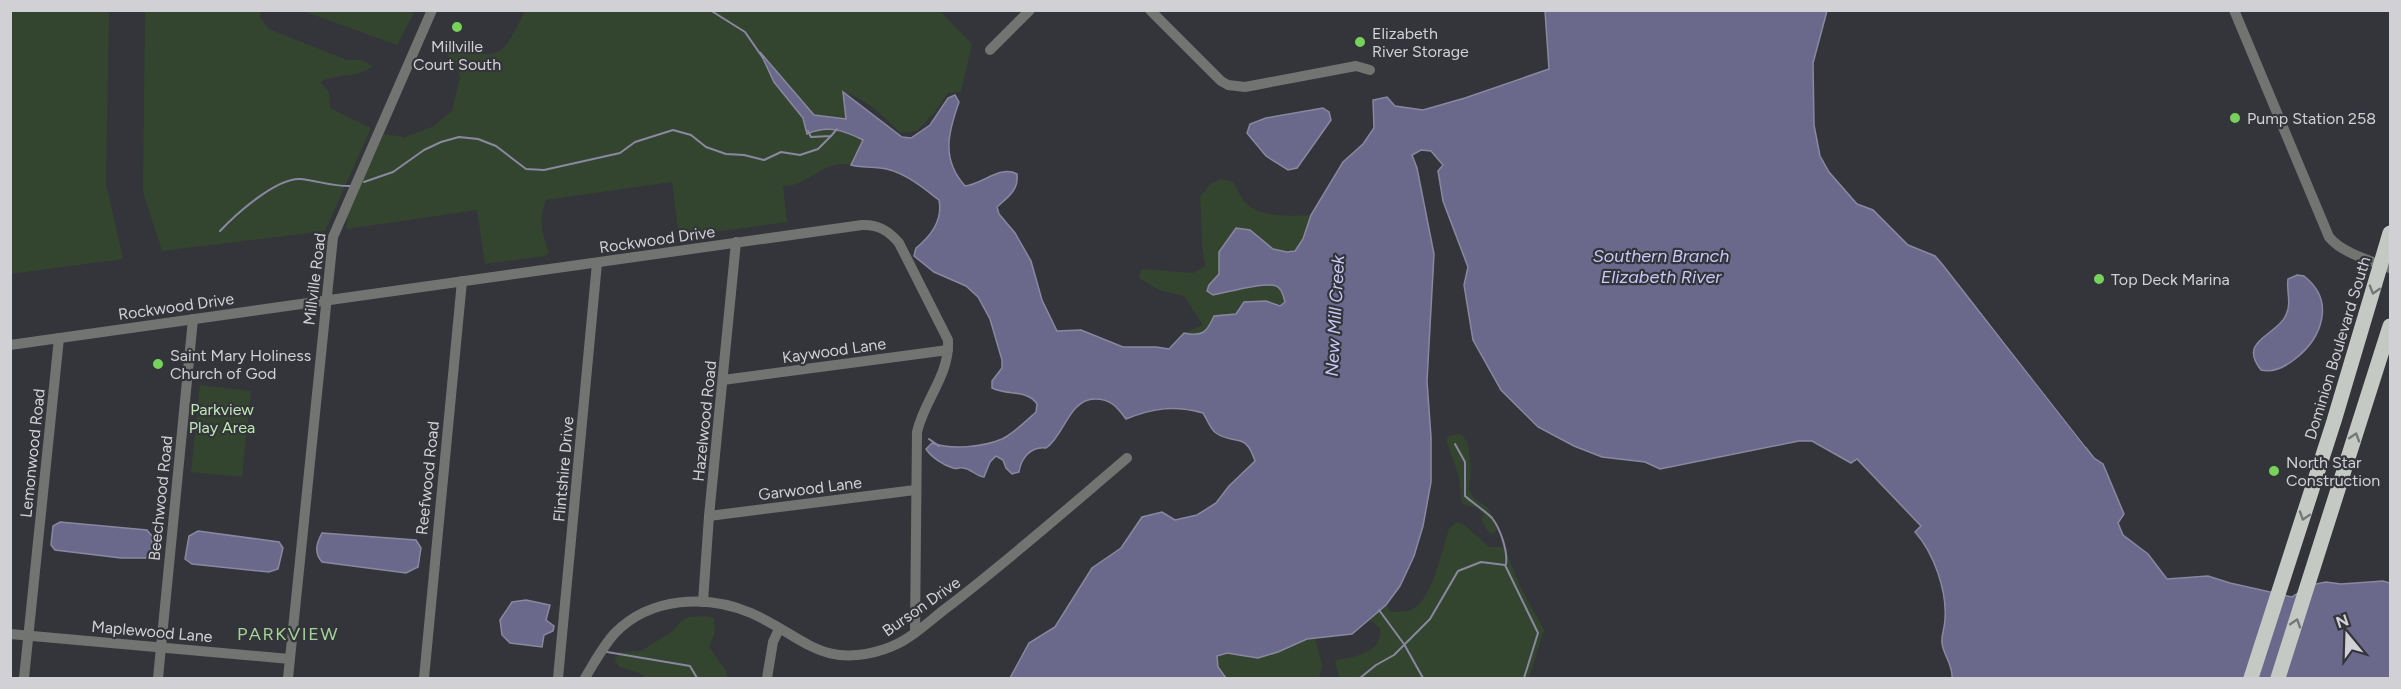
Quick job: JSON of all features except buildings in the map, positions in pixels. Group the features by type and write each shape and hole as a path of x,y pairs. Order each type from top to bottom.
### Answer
{"highway":[{"name":"Dominion Boulevard South","path":"2251,678 2334,422 2391,234"},
{"path":"2278,678 2391,326"}],"street":[{"name":"Millville Road","path":"288,678 331,245 336,228 432,10"},
{"path":"990,50 1030,10"},
{"path":"1150,10 1221,81 1228,85 1245,87 1356,66 1370,70"},
{"path":"2234,10 2329,237 2336,244 2351,252 2391,268"},
{"name":"Rockwood Drive","path":"10,345 869,225 885,230 899,243 945,332 948,350"},
{"name":"Hazelwood Road","path":"703,602 709,516 736,242"},
{"name":"Flintshire Drive","path":"558,678 597,263"},
{"name":"Reefwood Road","path":"424,678 462,281"},
{"name":"Beechwood Road","path":"158,678 193,320"},
{"name":"Lemonwood Road","path":"24,678 59,338"},
{"path":"915,632 915,490 919,426 924,409 944,371 948,350"},
{"name":"Kaywood Lane","path":"723,380 948,350"},
{"name":"Burson Drive","path":"585,678 610,639 636,617 671,604 703,602 743,610 815,649 832,655 865,654 888,648 915,632 970,591 1127,458"},
{"name":"Garwood Lane","path":"709,516 915,490"},
{"path":"768,678 773,642 778,629"},
{"name":"Maplewood Lane","path":"10,634 290,659"}],"green space":[{"path":"10,11 109,11 106,184 123,259 11,274"},
{"path":"145,11 261,11 260,17 269,29 347,60 361,60 373,66 360,73 334,77 320,82 329,92 330,108 371,128 325,231 162,251 143,192"},
{"path":"303,11 409,11 414,13 397,45"},
{"path":"525,11 940,11 972,44 961,92 948,93 917,131 901,133 860,99 844,93 847,119 814,115 779,73 774,82 803,118 807,133 829,129 863,140 851,165 832,165 800,182 783,186 787,222 679,237 672,182 546,200 542,221 549,253 545,256 485,264 477,210 347,229 347,215 384,134 405,137 434,126 452,111 460,77 456,66 445,52 450,49 481,54 498,51 511,38"},
{"path":"1221,179 1233,182 1244,201 1252,208 1268,214 1311,215 1304,238 1295,249 1288,252 1272,249 1250,231 1219,252 1219,274 1209,284 1243,288 1273,285 1279,288 1285,302 1280,306 1266,301 1236,314 1214,316 1208,329 1196,335 1184,333 1203,325 1184,296 1159,290 1139,278 1141,269 1193,273 1205,266 1200,197 1210,184"},
{"name":"Parkview Play Area","path":"200,385 251,391 242,477 191,472"},
{"path":"1462,435 1468,443 1471,471 1469,490 1474,498 1488,508 1499,527 1493,534 1488,532 1481,519 1484,515 1477,508 1463,504 1461,500 1459,476 1446,440 1448,436"},
{"path":"1457,522 1466,526 1489,547 1504,547 1520,586 1544,630 1529,678 1339,678 1335,660 1365,653 1377,644 1380,628 1369,619 1386,605 1391,612 1411,610 1425,596 1435,574 1449,529"},
{"path":"706,616 714,618 715,633 709,647 726,671 727,678 646,678 639,673 618,666 615,659 619,652 641,651 673,631 682,620"},
{"path":"1315,637 1322,665 1319,678 1226,678 1218,667 1217,656 1227,653 1258,658"}],"water":[{"name":"Southern Branch Elizabeth River","path":"1545,11 1827,11 1813,63 1814,125 1820,156 1829,172 1857,204 1873,210 1908,245 1935,256 1942,264 2094,458 2103,464 2124,514 2118,523 2123,535 2148,554 2167,579 2208,576 2292,597 2311,585 2326,582 2341,584 2383,581 2390,583 2390,678 1952,678 1942,643 1945,619 1944,597 1933,561 1915,532 1921,526 1857,459 1851,463 1812,441 1799,441 1660,469 1645,462 1602,457 1574,446 1538,427 1501,390 1473,340 1464,285 1468,267 1443,201 1438,171 1443,165 1431,151 1421,150 1412,155 1417,168 1434,254 1427,381 1431,482 1423,526 1414,556 1400,586 1386,605 1352,634 1307,639 1258,658 1227,653 1217,656 1218,667 1226,678 1010,678 1029,643 1055,627 1092,568 1121,548 1142,517 1162,512 1175,520 1197,515 1216,503 1229,486 1255,461 1247,445 1216,433 1203,413 1173,408 1146,412 1126,419 1113,404 1095,399 1086,401 1073,411 1058,435 1046,448 1031,451 1022,462 1019,472 1012,474 1006,468 1003,460 996,456 990,462 984,477 966,469 949,467 934,458 926,449 932,443 967,447 1002,439 1036,412 1037,404 1023,394 992,388 992,381 1002,368 1002,360 990,319 978,297 966,286 934,272 914,256 916,248 935,227 939,214 939,200 896,172 876,167 851,165 863,140 829,129 807,134 803,118 774,82 760,52 814,115 846,119 843,92 902,137 911,138 930,125 948,98 955,95 959,102 950,135 952,166 965,186 998,173 1017,174 1014,189 997,207 999,214 1015,233 1031,261 1042,300 1057,331 1081,330 1123,347 1169,349 1184,333 1204,332 1214,316 1236,314 1244,302 1266,301 1280,306 1285,302 1279,288 1267,285 1213,295 1207,291 1209,285 1219,274 1219,252 1236,228 1250,230 1273,249 1295,251 1303,239 1311,215 1343,162 1363,144 1374,128 1373,100 1387,97 1395,106 1423,110 1549,69"},
{"path":"1323,108 1329,112 1331,120 1297,168 1288,170 1266,156 1247,133 1250,124 1266,118"},
{"path":"2297,275 2304,276 2314,286 2320,297 2322,319 2318,330 2312,341 2291,362 2274,370 2261,370 2255,360 2256,345 2286,315 2289,306 2288,279"},
{"path":"60,522 147,530 152,536 152,552 148,558 121,558 55,550 51,545 53,526"},
{"path":"198,531 279,542 283,548 278,569 269,572 192,564 185,559 189,536"},
{"path":"322,533 416,540 421,548 418,567 406,573 322,562 317,548"},
{"path":"526,600 550,605 546,620 554,626 553,631 544,635 542,647 510,643 502,635 500,620 512,602"}],"pier":[{"path":"1979,306 2088,445 2086,447 1977,307"}],"waterway":[{"path":"710,10 745,32 763,58"},
{"path":"808,131 811,137 831,136 837,129"},
{"path":"364,182 393,172 424,150 459,137 478,139 496,146 526,169 544,170 620,153 635,142 673,130 691,135 706,147 726,154 744,155 764,160 781,152 800,155 818,149 831,136"},
{"path":"220,231 236,215 269,190 291,180 301,179 352,186"},
{"path":"929,439 939,446"},
{"path":"1455,444 1465,462 1465,496 1495,522 1505,546 1506,564"},
{"path":"1360,678 1376,665 1394,655 1430,619 1458,571 1481,562 1505,565 1538,633 1524,678"},
{"path":"1379,610 1404,644 1423,678"},
{"path":"607,652 690,666 697,678"}],"place":[{"name":"Millville Court South","path":"457,27"},
{"name":"Elizabeth River Storage","path":"1360,42"},
{"name":"Pump Station 258","path":"2235,118"},
{"name":"Top Deck Marina","path":"2099,279"},
{"name":"Saint Mary Holiness Church of God","path":"158,364"},
{"name":"North Star Construction","path":"2274,471"}],"district":[{"name":"PARKVIEW","path":"288,634"}],"water label":[{"name":"New Mill Creek","path":"1335,316"}]}
